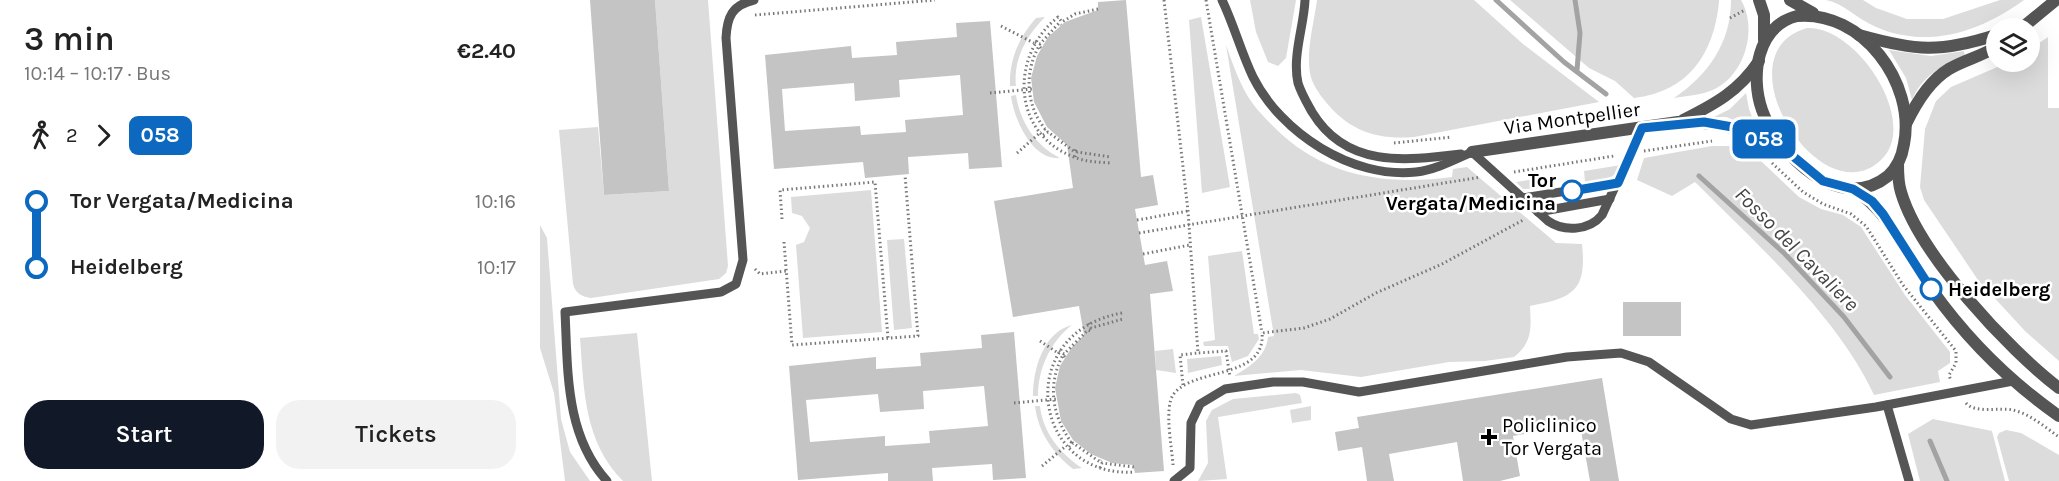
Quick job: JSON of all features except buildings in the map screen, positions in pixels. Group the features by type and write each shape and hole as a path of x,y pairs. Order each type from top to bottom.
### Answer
{"street":[{"path":"1759,0 1764,15 1764,42 1759,61 1758,87 1762,111 1772,130 1794,157 1823,181 1853,189 1880,210 1949,313 1985,355 2013,381 2059,416"},
{"path":"1790,0 1801,8 1859,35 1925,49 1958,46 1986,38"},
{"path":"2034,18 2056,0"},
{"path":"1764,42 1772,30 1786,20 1797,16 1822,16"},
{"path":"1859,35 1875,50 1890,71 1901,98 1906,124"},
{"path":"1986,52 1938,77 1918,100 1906,124 1898,164 1899,183 1905,203 1944,266 2003,338 2059,388"},
{"name":"Via Montpellier","path":"1678,122 1729,95 1742,84 1759,61"},
{"name":"Via Montpellier","path":"1472,152 1678,122 1704,122 1738,128 1794,157"},
{"path":"1853,189 1880,181 1898,164"}],"lane":[{"path":"607,481 586,453 576,426 569,386 565,312 721,292 736,284 742,260 726,38 732,12 743,3 754,0"},
{"name":"Via Montpellier","path":"1222,0 1260,88 1279,113 1317,144 1364,167 1396,172 1429,169 1472,152"},
{"name":"Via Montpellier","path":"1305,0 1298,82 1318,121 1333,137 1357,152 1381,158 1423,158 1472,152"},
{"path":"1472,152 1554,225 1577,228 1598,220 1618,183 1642,128"},
{"path":"1522,198 1618,183"},
{"path":"1536,211 1610,199"},
{"path":"1174,481 1190,468 1191,423 1200,404 1225,388 1273,382 1303,382 1359,392 1567,357 1612,352 1631,355 1649,362 1731,419 1744,425 1887,405 2013,381"},
{"path":"1887,405 1909,481"}],"path":[{"path":"747,17 935,0"},
{"path":"1164,0 1188,211 1198,353"},
{"path":"1174,481 1168,409 1172,396 1183,385 1238,367 1256,355 1262,344 1243,216 1206,0"},
{"path":"1098,9 1075,14 1062,22 1058,17 1035,43 1026,65 1024,90 1030,114 1042,134 1062,152 1075,158 1111,163"},
{"path":"1730,18 1745,9"},
{"path":"1001,26 1040,44 1059,23 1061,26"},
{"path":"1041,48 1039,46 1031,66 1031,89 1035,112 1045,129 1047,127"},
{"path":"1004,92 1031,89"},
{"path":"990,93 1031,89"},
{"path":"1017,153 1048,132 1065,147 1075,152 1076,149"},
{"path":"1389,143 1452,137"},
{"path":"1139,233 1715,140"},
{"path":"1075,158 1077,152 1111,157"},
{"path":"1768,160 1803,192 1824,204 1851,214 1866,226 1903,285 1956,351 1956,363 1949,375 1969,407 2014,410 2026,415 2059,437"},
{"path":"784,242 792,345 918,336 905,175"},
{"path":"782,219 780,190 875,182 888,338"},
{"path":"1137,220 1188,211"},
{"path":"1262,333 1304,328 1330,319 1376,292 1442,264 1536,211"},
{"path":"1143,254 1190,245"},
{"path":"754,258 755,270 760,274 786,271"},
{"path":"1122,313 1089,323 1066,342 1059,352 1050,375 1048,400 1054,424 1068,446 1086,461 1100,468 1102,463 1135,470"},
{"path":"1089,323 1091,328 1123,319"},
{"path":"1040,341 1064,354 1079,336 1088,330 1091,331"},
{"path":"1183,385 1180,355 1226,351 1227,370"},
{"path":"1065,357 1063,356 1058,365 1053,388 1059,422 1071,442 1073,440"},
{"path":"1030,402 1055,399"},
{"path":"1014,403 1055,399"},
{"path":"1042,466 1072,443 1089,457 1100,462 1101,460"}],"shaded area":[{"path":"655,0 708,0 728,266 726,273 719,279 591,298 577,292 573,284 559,130 598,127 604,195 669,191"},
{"path":"1250,0 1296,0 1286,58 1278,66 1268,62 1256,32"},
{"path":"1317,0 1474,0 1523,44 1599,102 1414,137 1376,135 1344,120 1320,94 1312,81 1309,55"},
{"path":"1510,0 1719,0 1719,2 1711,38 1695,67 1669,88 1634,98 1615,81 1589,68"},
{"path":"1731,0 1741,0 1748,24 1746,50 1741,62 1734,73 1715,89 1674,98 1707,68 1722,44 1730,16"},
{"path":"1826,0 1863,0 1876,8 1907,19 1943,19 2000,0 2024,0 2007,12 1994,18 1986,18 1986,22 1969,29 1930,37 1890,32 1870,24"},
{"path":"1045,17 1027,40 1019,57 1016,86 1010,86 1013,58 1020,41 1036,18"},
{"path":"1201,17 1230,187 1202,193 1189,20"},
{"path":"1807,28 1826,31 1845,42 1862,58 1877,79 1888,101 1893,123 1891,143 1881,160 1857,172 1831,167 1807,150 1788,125 1775,96 1772,67 1782,43"},
{"path":"2048,37 2048,108 2059,108 2059,361 2025,331 1978,280 1924,200 1920,187 1925,129 1936,101 1951,87 1986,72 2040,72 2040,42"},
{"path":"1226,45 1238,77 1256,108 1293,144 1334,167 1379,178 1403,180 1452,177 1453,169 1467,167 1556,243 1582,244 1582,272 1574,290 1557,300 1530,306 1530,334 1525,346 1514,357 1449,362 1361,377 1301,370 1234,376 1256,361 1267,344 1268,337 1274,336"},
{"path":"1889,50 1931,56 1964,51 1965,56 1934,72 1921,84 1912,100 1906,78"},
{"path":"1746,93 1756,128 1726,117 1714,117 1730,109"},
{"path":"1016,95 1021,115 1030,132 1044,147 1060,158 1041,153 1026,137 1013,105 1011,96"},
{"path":"1712,146 1741,149 1762,162 1799,197 1821,209 1843,215 1861,227 1905,295 1950,352 1950,363 1938,371 1940,382 1874,395 1839,337 1817,309 1769,255 1695,182 1672,196 1637,180 1644,158"},
{"path":"1621,165 1611,177 1585,182 1584,171"},
{"path":"1553,176 1555,187 1523,189 1516,182"},
{"path":"871,190 882,332 803,338 796,245 804,242 810,228 802,216 792,213 791,197"},
{"path":"540,225 547,238 561,419 570,452 590,481 565,481 554,393 540,348"},
{"path":"904,239 912,328 894,330 887,240"},
{"path":"1242,251 1254,334 1258,334 1259,339 1248,356 1232,362 1228,346 1204,346 1203,342 1215,340 1208,256"},
{"path":"1072,325 1057,339 1047,357 1040,376 1038,396 1033,396 1035,375 1042,353 1054,335"},
{"path":"637,333 652,481 623,481 610,466 593,432 583,377 580,338"},
{"path":"1173,349 1176,373 1156,370 1155,351"},
{"path":"1221,356 1222,365 1188,373 1187,359"},
{"path":"1296,393 1300,395 1302,403 1218,417 1227,479 1198,481 1208,463 1206,421 1212,410 1233,399"},
{"path":"1035,406 1040,406 1045,425 1054,442 1082,468 1073,469 1053,449 1039,425"},
{"path":"1311,406 1311,420 1292,423 1290,410"},
{"path":"1933,419 1992,431 2005,481 1920,481 1908,434"},
{"path":"2006,430 2021,433 2059,455 2059,481 2009,481 1997,437 1999,433"}],"waterway":[{"name":"Fosso del Cavaliere","path":"1496,0 1564,62 1606,94"},
{"path":"1575,0 1580,33 1577,70"},
{"name":"Fosso del Cavaliere","path":"1699,176 1785,254 1844,317 1890,377"},
{"name":"Fosso del Cavaliere","path":"1930,441 1947,481"}],"bus line":[{"name":"058","path":"1572,191 1618,183 1642,128 1678,122 1725,124 1760,137 1794,157 1823,181 1838,187 1853,189 1872,201 1883,214 1931,289"}],"place":[{"name":"Tor Vergata/Medicina","path":"1572,191"},
{"name":"Heidelberg","path":"1931,289"},
{"name":"Policlinico Tor Vergata","path":"1489,437"}]}
